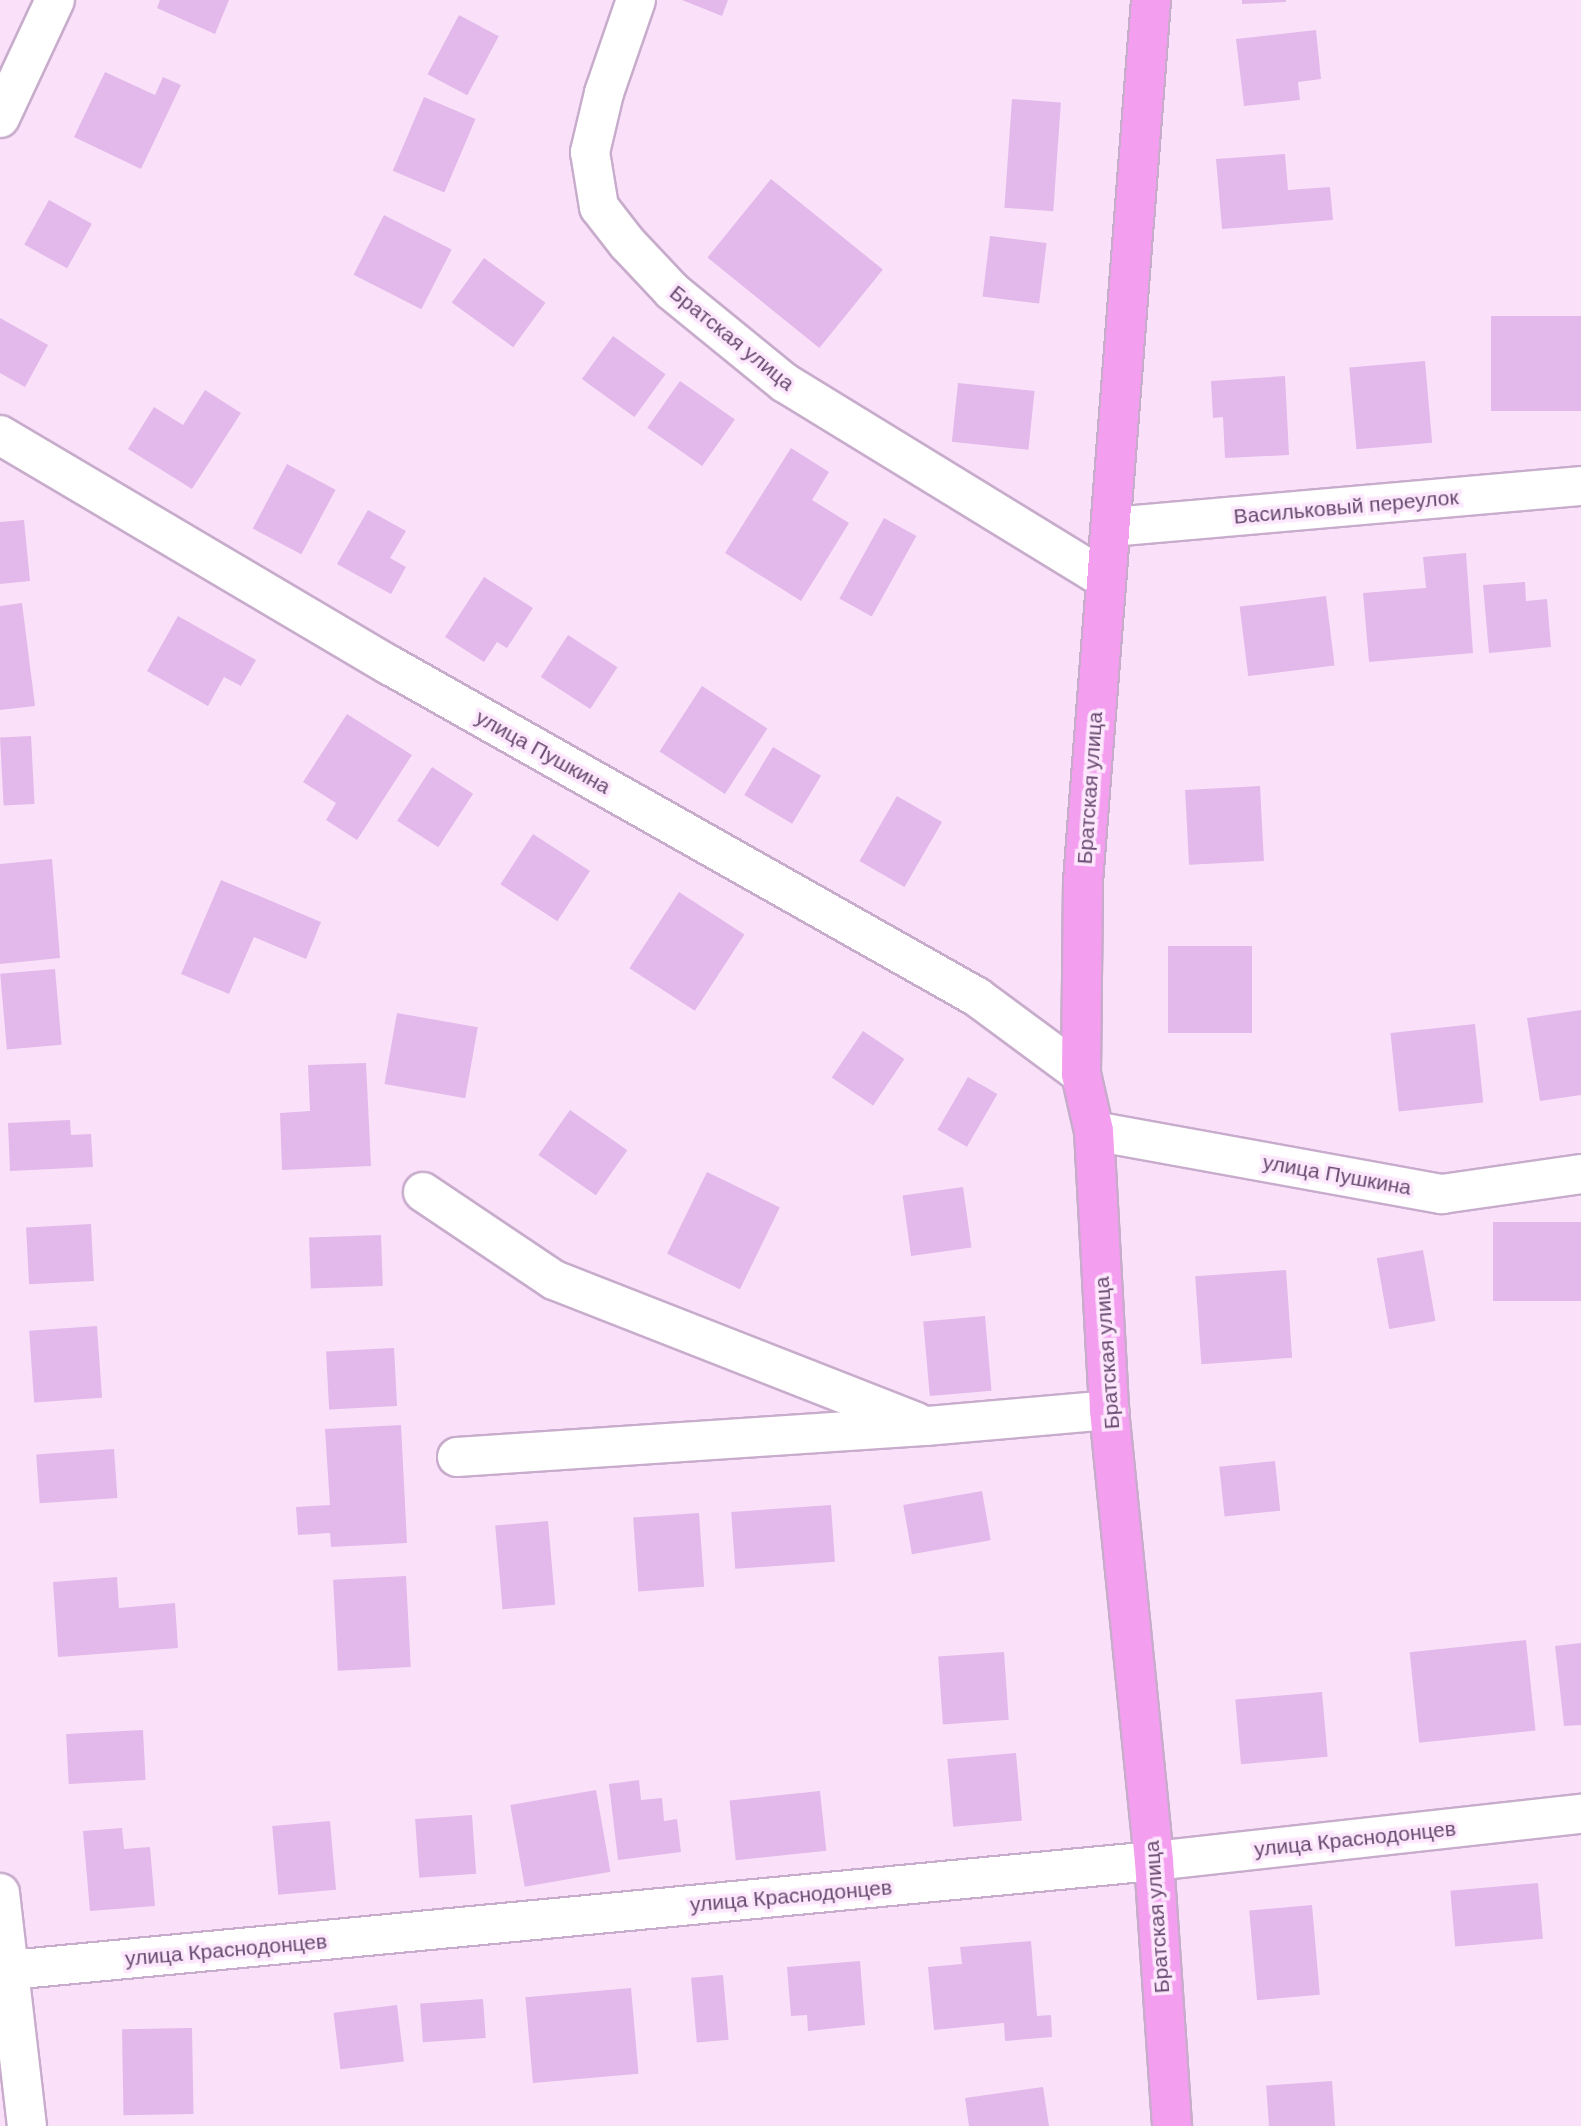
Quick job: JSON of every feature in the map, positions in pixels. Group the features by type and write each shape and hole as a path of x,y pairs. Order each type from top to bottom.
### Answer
{"main road":[{"name":"Братская улица","path":"1151,0 1083,882 1081,1074 1094,1131 1109,1410 1154,1861 1172,2126"}],"street":[{"path":"0,118 55,0"},
{"name":"Братская улица","path":"636,0 604,93 590,152 599,207 627,243 672,291 785,383 1105,579"},
{"name":"улица Пушкина","path":"0,435 391,666 978,997 1081,1074"},
{"name":"Васильковый переулок","path":"1112,527 1581,486"},
{"name":"улица Пушкина","path":"1094,1131 1442,1194 1581,1174"},
{"path":"423,1192 554,1280 928,1426"},
{"path":"457,1457 928,1426 1109,1410"},
{"name":"улица Краснодонцев","path":"3,1971 1154,1861 1581,1814"},
{"path":"0,1893 3,1971 27,2126"}],"building":[{"path":"160,0 229,0 215,34 157,8"},
{"path":"682,0 728,0 722,16"},
{"path":"1242,0 1286,0 1286,2 1242,4"},
{"path":"459,15 499,36 467,95 428,74"},
{"path":"1316,30 1321,79 1298,82 1300,100 1244,106 1236,39"},
{"path":"105,72 155,95 163,77 181,85 141,169 74,137"},
{"path":"424,97 476,119 444,193 393,171"},
{"path":"1012,99 1061,102 1053,211 1004,208"},
{"path":"1285,154 1288,190 1330,187 1333,220 1222,229 1216,159"},
{"path":"771,179 883,270 819,348 707,257"},
{"path":"49,200 92,224 67,268 24,245"},
{"path":"384,215 452,250 421,309 354,275"},
{"path":"990,236 1047,243 1039,303 983,297"},
{"path":"484,258 545,303 513,347 452,302"},
{"path":"1491,316 1581,316 1581,411 1491,411"},
{"path":"0,318 48,345 25,387 0,373"},
{"path":"613,336 666,374 634,417 582,379"},
{"path":"1425,361 1432,443 1356,449 1349,368"},
{"path":"1285,376 1289,455 1225,458 1223,417 1213,418 1211,381"},
{"path":"680,381 735,419 702,466 647,428"},
{"path":"958,383 1035,391 1028,450 952,442"},
{"path":"205,390 241,413 192,489 128,449 154,407 183,425"},
{"path":"791,448 829,472 812,500 849,523 801,601 725,553"},
{"path":"287,464 336,490 301,554 253,528"},
{"path":"368,510 406,531 390,558 406,567 391,594 337,564"},
{"path":"884,518 916,536 872,616 839,598"},
{"path":"24,520 30,581 0,584 0,522"},
{"path":"1466,553 1473,653 1369,662 1363,593 1426,588 1423,557"},
{"path":"484,577 533,608 507,648 497,642 484,662 445,637"},
{"path":"1525,582 1526,601 1547,599 1551,647 1489,653 1483,585"},
{"path":"1326,596 1335,665 1248,676 1240,607"},
{"path":"22,603 35,706 0,710 0,606"},
{"path":"178,616 256,660 241,686 224,677 208,706 147,671"},
{"path":"568,635 617,667 590,709 541,677"},
{"path":"702,686 767,728 725,794 660,751"},
{"path":"347,714 412,755 357,840 326,820 336,803 303,782"},
{"path":"31,736 35,804 4,806 0,738"},
{"path":"773,747 821,776 792,824 744,795"},
{"path":"432,767 473,794 438,847 397,821"},
{"path":"1260,786 1264,861 1189,865 1185,790"},
{"path":"897,796 942,822 905,887 860,861"},
{"path":"533,834 590,871 557,921 500,884"},
{"path":"52,859 60,958 0,964 0,864"},
{"path":"221,880 321,922 306,959 254,937 229,994 181,974"},
{"path":"679,892 744,934 695,1011 629,968"},
{"path":"1168,946 1252,946 1252,1033 1168,1033"},
{"path":"55,969 62,1045 7,1050 0,974"},
{"path":"1581,1010 1581,1095 1540,1101 1527,1018"},
{"path":"397,1013 478,1027 465,1098 384,1084"},
{"path":"1475,1024 1483,1103 1399,1111 1390,1033"},
{"path":"863,1031 904,1059 873,1105 832,1077"},
{"path":"366,1063 371,1166 282,1170 280,1113 310,1111 308,1065"},
{"path":"968,1077 997,1094 967,1147 938,1130"},
{"path":"570,1110 627,1150 596,1195 538,1155"},
{"path":"70,1120 71,1135 91,1134 93,1167 10,1171 8,1123"},
{"path":"707,1172 780,1208 740,1289 667,1254"},
{"path":"963,1187 971,1247 911,1256 903,1195"},
{"path":"1493,1222 1581,1222 1581,1301 1493,1301"},
{"path":"91,1224 94,1281 29,1284 26,1227"},
{"path":"381,1235 383,1286 311,1288 309,1238"},
{"path":"1423,1250 1436,1321 1389,1329 1377,1258"},
{"path":"1286,1270 1292,1358 1201,1364 1195,1276"},
{"path":"985,1316 992,1391 930,1396 923,1321"},
{"path":"97,1326 102,1398 34,1403 29,1331"},
{"path":"394,1348 397,1406 329,1409 326,1352"},
{"path":"401,1425 407,1543 331,1547 330,1533 298,1535 296,1507 330,1505 325,1429"},
{"path":"114,1449 117,1498 40,1503 36,1454"},
{"path":"1275,1461 1280,1511 1225,1517 1219,1467"},
{"path":"982,1491 991,1540 912,1554 903,1505"},
{"path":"831,1505 835,1562 735,1569 731,1512"},
{"path":"699,1513 704,1587 638,1591 633,1518"},
{"path":"548,1521 555,1605 503,1609 495,1526"},
{"path":"406,1576 411,1667 338,1671 333,1580"},
{"path":"117,1577 119,1608 175,1603 178,1648 58,1657 53,1582"},
{"path":"1526,1640 1536,1731 1419,1743 1410,1652"},
{"path":"1581,1643 1581,1725 1564,1726 1555,1646"},
{"path":"1004,1652 1009,1720 943,1724 938,1657"},
{"path":"1322,1692 1328,1757 1241,1764 1235,1700"},
{"path":"143,1730 146,1780 69,1784 66,1734"},
{"path":"1016,1753 1022,1821 953,1827 947,1759"},
{"path":"639,1780 641,1800 662,1798 664,1821 677,1819 681,1852 618,1860 609,1784"},
{"path":"596,1790 610,1872 525,1887 510,1805"},
{"path":"820,1791 826,1851 736,1860 729,1801"},
{"path":"472,1815 476,1874 419,1878 415,1819"},
{"path":"330,1821 336,1890 278,1895 272,1826"},
{"path":"122,1828 124,1849 150,1847 155,1906 90,1911 83,1831"},
{"path":"1538,1883 1543,1939 1455,1946 1450,1891"},
{"path":"1312,1905 1320,1995 1257,2000 1249,1910"},
{"path":"1031,1941 1037,2016 1051,2015 1052,2037 1005,2041 1004,2023 934,2030 928,1967 962,1964 960,1947"},
{"path":"860,1961 865,2025 808,2031 807,2015 791,2016 787,1967"},
{"path":"723,1975 729,2040 697,2043 691,1978"},
{"path":"631,1988 638,2074 533,2083 525,1997"},
{"path":"483,1999 486,2038 423,2042 420,2003"},
{"path":"397,2005 404,2062 340,2069 333,2013"},
{"path":"192,2028 194,2114 124,2115 122,2029"},
{"path":"1332,2081 1335,2126 1269,2126 1266,2086"},
{"path":"1043,2087 1049,2126 969,2126 965,2098"}]}
